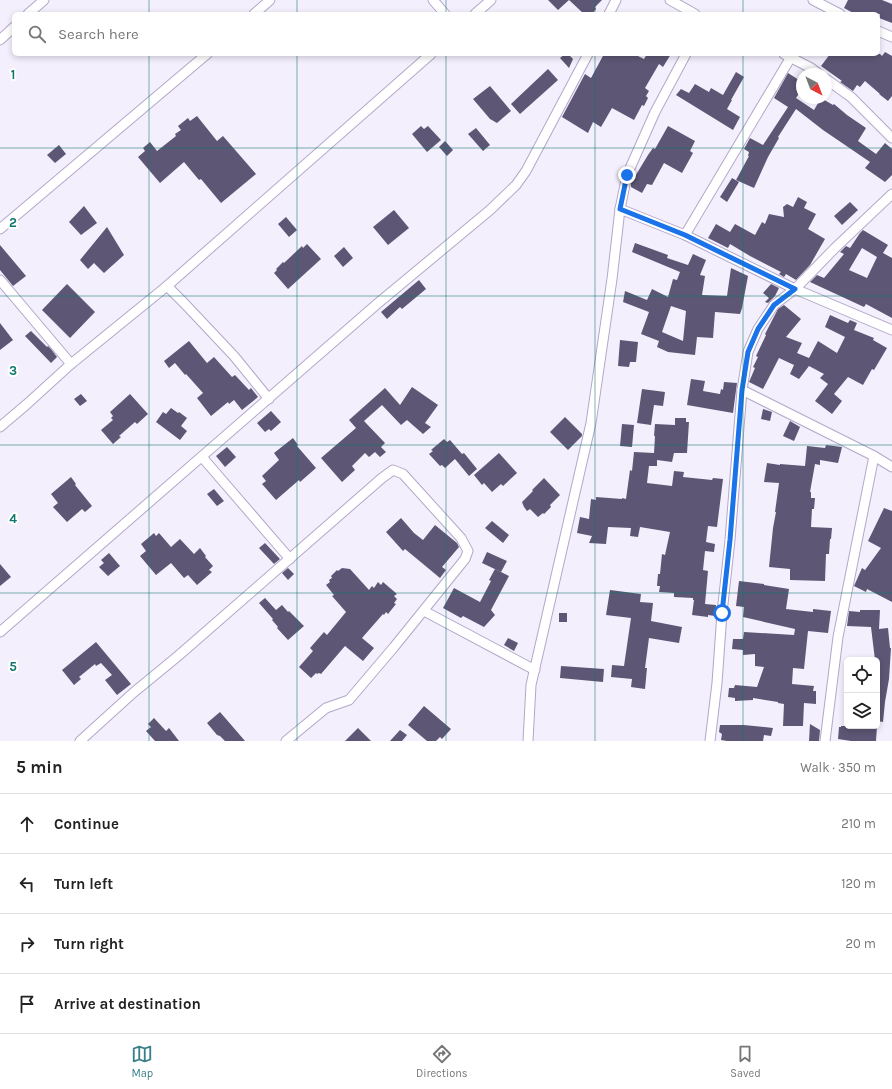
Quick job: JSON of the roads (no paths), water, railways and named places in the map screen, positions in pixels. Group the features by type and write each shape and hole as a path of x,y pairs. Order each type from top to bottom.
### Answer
{"street":[{"path":"30,12 44,0"},
{"path":"256,12 270,0"},
{"path":"433,0 443,12"},
{"path":"478,12 491,0"},
{"path":"610,12 616,0"},
{"path":"670,0 691,12"},
{"path":"813,0 836,12"},
{"path":"0,40 12,29"},
{"path":"880,32 892,37"},
{"path":"0,229 204,56"},
{"path":"0,427 71,364 167,286 429,56"},
{"path":"0,632 377,304 490,210 516,186 526,171 587,56"},
{"path":"528,741 531,685 591,423 612,279 620,209 627,175 655,112 685,56"},
{"path":"685,235 787,56 811,68"},
{"path":"832,83 851,97 892,138"},
{"path":"710,741 717,683 742,390 748,352 758,329 774,305 795,289 835,248 892,194"},
{"path":"620,209 685,235 795,289 892,330"},
{"path":"0,280 71,364"},
{"path":"167,286 234,356 269,399"},
{"path":"742,390 874,456 892,467"},
{"path":"825,741 838,637 874,456"},
{"path":"202,457 290,559"},
{"path":"80,741 133,693 178,656 382,478 393,470 403,474 461,538 468,551 465,559 350,700 326,708 286,741"},
{"path":"424,611 535,670"}]}
